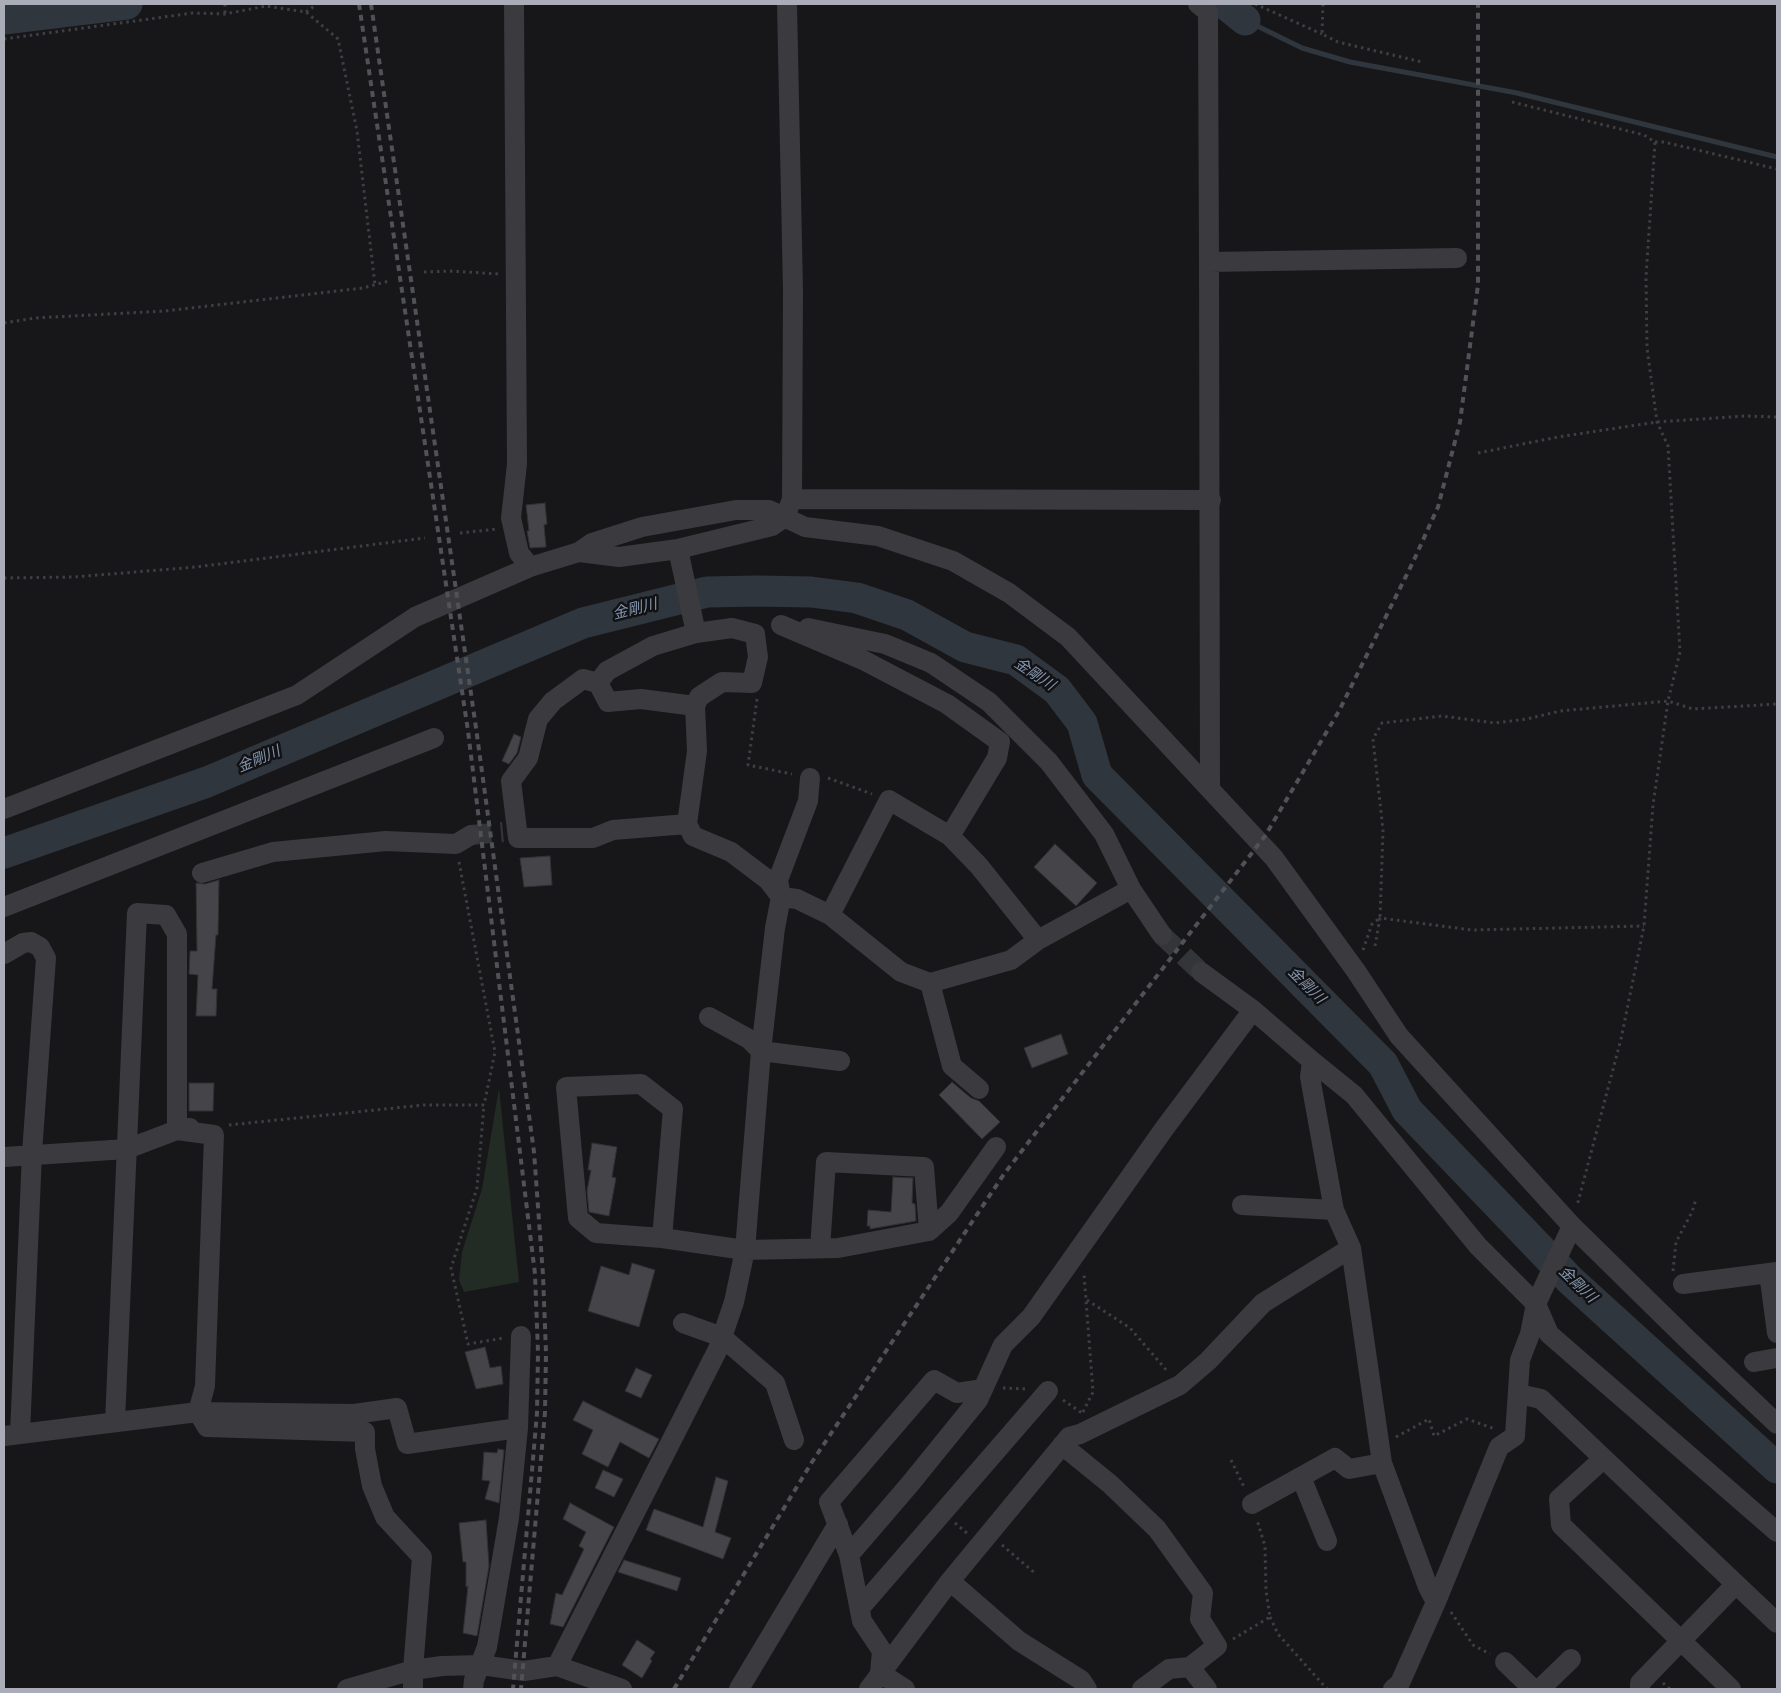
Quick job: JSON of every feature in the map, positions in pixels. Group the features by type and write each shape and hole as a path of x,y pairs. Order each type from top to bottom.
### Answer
{"street":[{"path":"514,4 517,464 511,518 519,553 530,566"},
{"path":"578,552 619,557 679,556 772,526 788,508 793,291 787,4"},
{"path":"1198,4 1208,12 1211,500 1210,789"},
{"path":"1209,262 1457,258"},
{"path":"4,809 297,695 415,617 530,566 578,552 592,543 642,528 736,510 1211,500"},
{"path":"788,508 805,527 878,536 953,561 1009,593 1068,638 1274,858 1356,970 1399,1036 1572,1226 1777,1424"},
{"path":"679,556 696,633"},
{"path":"598,683 607,671 653,646 696,633 732,628 755,634 781,626 820,629 885,644 931,663 989,702 1049,762 1104,834 1131,889 1162,935"},
{"path":"781,626 863,660 947,704 1000,742 997,758 950,836"},
{"path":"755,634 758,657 752,684 722,682 700,697 695,706 697,751 687,824 693,836 731,852 768,880 781,897 797,899 830,915 901,972 930,983 1011,960 1038,940 1131,889"},
{"path":"687,824 613,830 593,838 510,835 511,781 528,758 538,720 553,701 583,679 598,683 608,702 641,699 695,706"},
{"path":"4,907 434,738"},
{"path":"557,1666 718,1349 734,1302 744,1250 761,1051 775,928 781,897 778,880 808,801 810,778"},
{"path":"4,795 34,788 50,792"},
{"path":"830,915 889,800 950,836 979,866 1038,940"},
{"path":"202,873 273,852 386,841 464,840"},
{"path":"115,1422 137,913 166,915 177,934 178,1130"},
{"path":"4,954 31,942 40,947 46,958 12,1435 198,1412 354,1414 397,1408 407,1444 518,1428"},
{"path":"1201,972 1253,1010 1354,1095 1478,1246 1536,1304 1549,1334 1777,1532"},
{"path":"930,983 952,1066 980,1089"},
{"path":"849,1554 978,1400 1003,1345 1031,1317 1164,1129 1253,1010"},
{"path":"709,1017 749,1039 761,1051 840,1061"},
{"path":"1312,1061 1310,1077 1334,1210 1351,1248 1381,1455 1428,1587 1436,1602"},
{"path":"662,1238 673,1109 641,1084 566,1087 578,1218 596,1233 662,1238 744,1250 838,1248 929,1231 949,1213 996,1147"},
{"path":"4,1156 127,1149 178,1130 216,1126"},
{"path":"178,1130 214,1135 205,1386 198,1412 207,1427 364,1432 372,1486 382,1509 386,1517 422,1557 413,1680"},
{"path":"820,1248 826,1162 924,1167 929,1231"},
{"path":"1242,1206 1334,1210"},
{"path":"1393,1689 1400,1683 1436,1602 1499,1447 1515,1436 1520,1360 1530,1334 1536,1304 1572,1226"},
{"path":"875,1681 950,1581 1066,1441 1180,1385 1208,1361 1263,1303 1351,1248"},
{"path":"1682,1284 1773,1272 1777,1333"},
{"path":"683,1324 722,1337 775,1383 794,1440"},
{"path":"473,1689 474,1680 482,1664 487,1647 509,1518 518,1428 521,1336"},
{"path":"1754,1362 1777,1358"},
{"path":"875,1681 882,1651 862,1621 849,1554 829,1502 934,1380 958,1393 983,1389"},
{"path":"860,1608 1048,1391"},
{"path":"1519,1394 1541,1399 1777,1623"},
{"path":"1066,1441 1157,1529 1203,1594 1200,1619 1217,1646 1190,1667 1169,1669 1142,1689"},
{"path":"1252,1504 1335,1458 1350,1469 1381,1455"},
{"path":"1603,1459 1559,1499 1561,1525 1731,1689"},
{"path":"1301,1477 1327,1541"},
{"path":"739,1689 838,1524"},
{"path":"950,1581 1019,1641 1081,1680 1087,1689"},
{"path":"1640,1689 1640,1683 1736,1584"},
{"path":"1540,1689 1571,1659"},
{"path":"1505,1662 1533,1689"},
{"path":"347,1689 413,1680 442,1666 482,1664 524,1671 557,1666 622,1689"},
{"path":"1190,1667 1207,1689"},
{"path":"875,1681 905,1689"}],"path":[{"path":"225,4 225,14"},
{"path":"306,12 317,4"},
{"path":"1255,4 1338,42 1422,62"},
{"path":"1322,34 1323,4"},
{"path":"4,39 192,13 225,14 266,6 306,12 338,40 357,131 375,285"},
{"path":"1512,102 1644,135 1655,142 1664,142 1777,169"},
{"path":"1572,1226 1621,1039 1644,926 1653,805 1668,701 1680,652 1668,446 1657,422 1647,348 1646,286 1655,142"},
{"path":"424,272 450,270 516,276"},
{"path":"4,323 36,318 166,311 375,285 389,281"},
{"path":"1478,453 1558,437 1657,422 1745,416 1777,417"},
{"path":"460,532 513,526"},
{"path":"4,578 74,577 196,567 425,538"},
{"path":"752,684 758,691 748,765 810,778 831,778 889,800"},
{"path":"1375,946 1380,918 1383,830 1373,739 1382,723 1442,716 1495,724 1560,711 1668,701 1693,709 1777,704"},
{"path":"464,840 495,1052 484,1104 477,1188 450,1268 468,1344 521,1336"},
{"path":"1356,970 1372,924 1380,918 1472,930 1644,926"},
{"path":"216,1126 424,1104 484,1104"},
{"path":"1066,1441 1093,1392 1087,1300 1080,1247"},
{"path":"1087,1300 1130,1328 1180,1385"},
{"path":"1381,1455 1429,1419 1434,1436 1467,1419 1515,1436"},
{"path":"1231,1460 1252,1504 1265,1546 1266,1591 1270,1617 1278,1634 1327,1689"},
{"path":"1436,1602 1448,1609 1473,1645 1505,1662"},
{"path":"1217,1646 1230,1642 1270,1617"}],"shaded area":[{"path":"499,1088 519,1282 464,1292 459,1280 462,1252 482,1189"}],"building":[{"path":"545,503 547,524 544,525 546,547 530,548 526,505"},
{"path":"514,734 521,737 517,753 509,764 502,761"},
{"path":"1055,844 1097,883 1076,906 1034,867"},
{"path":"550,856 552,885 524,887 520,858"},
{"path":"219,880 218,935 216,935 212,989 217,989 216,1016 196,1016 198,975 189,974 190,951 197,951 196,883 205,884"},
{"path":"1061,1034 1068,1054 1032,1068 1024,1048"},
{"path":"952,1082 971,1098 979,1101 1000,1122 982,1139 939,1095"},
{"path":"189,1083 214,1083 213,1111 189,1111"},
{"path":"592,1143 617,1147 612,1177 616,1178 609,1216 589,1212 587,1191 591,1170 588,1170"},
{"path":"893,1177 913,1178 912,1203 915,1204 916,1221 870,1229 870,1226 867,1226 868,1210 891,1212"},
{"path":"632,1263 655,1270 639,1327 588,1311 601,1266 629,1275"},
{"path":"485,1347 490,1368 501,1366 503,1384 476,1389 465,1352"},
{"path":"636,1368 652,1375 641,1398 625,1391"},
{"path":"583,1401 659,1439 649,1458 620,1442 608,1467 582,1454 593,1430 573,1420"},
{"path":"498,1449 504,1450 499,1503 485,1499 490,1481 482,1480 484,1452 497,1453"},
{"path":"603,1470 623,1479 614,1497 595,1488"},
{"path":"716,1477 728,1481 715,1532 731,1538 723,1559 646,1530 654,1509 703,1527"},
{"path":"570,1503 614,1527 563,1627 550,1624 556,1593 562,1595 584,1549 579,1546 586,1532 563,1519"},
{"path":"486,1520 489,1566 477,1636 463,1633 468,1586 466,1587 466,1562 463,1562 459,1523"},
{"path":"624,1560 681,1578 677,1591 618,1572"},
{"path":"637,1640 655,1652 642,1678 622,1665"}],"waterway":[{"path":"4,19 127,4"},
{"path":"1225,4 1245,20"},
{"path":"1245,20 1302,48 1350,62 1517,93 1777,157"},
{"name":"金剛川","path":"4,853 207,782 583,623 707,592 811,592 857,598 907,615 965,647 1016,660 1057,690 1082,723 1097,775 1383,1064 1407,1110 1570,1280 1777,1468"}],"tunnel":[{"path":"471,835 503,832"},
{"path":"1162,935 1201,972"}],"railway":[{"path":"359,4 468,731 535,1274 538,1352 537,1413 513,1689"},
{"path":"371,4 476,728 534,1152 543,1275 546,1353 545,1412 521,1689"},
{"path":"674,1689 812,1462 1004,1174 1265,836 1339,711 1413,562 1438,507 1460,422 1478,285 1478,4"}]}
